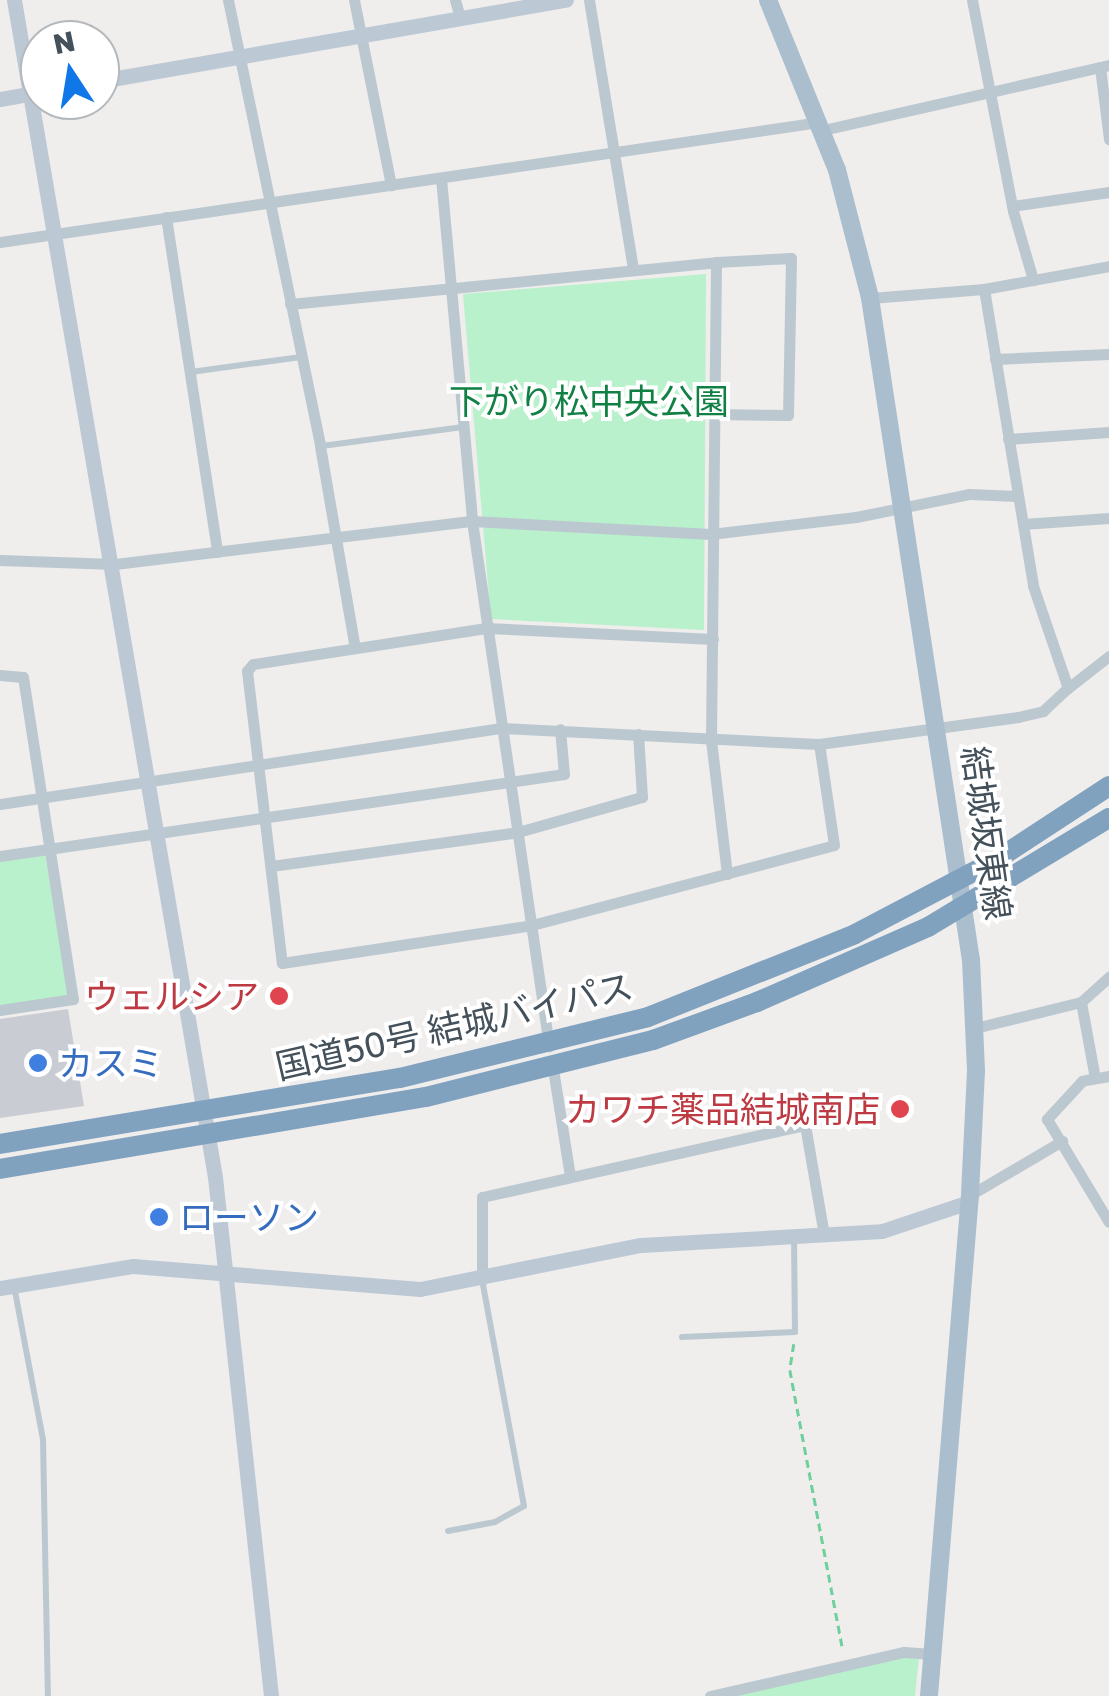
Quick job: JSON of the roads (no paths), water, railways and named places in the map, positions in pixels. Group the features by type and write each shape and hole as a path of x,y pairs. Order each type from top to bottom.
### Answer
{"highway":[{"name":"国道50号 結城バイパス","path":"0,1144 205,1111 550,1046 748,981 962,880 1109,786"},
{"name":"国道50号 結城バイパス","path":"0,1169 209,1137 554,1068 757,1002 965,907 1109,818"}],"main road":[{"name":"結城坂東線","path":"768,0 821,126 870,298 907,506 965,907 976,1028 970,1199 929,1696"}],"street":[{"path":"14,0 20,27"},
{"path":"228,0 265,202 320,446 355,648"},
{"path":"354,0 391,185"},
{"path":"455,0 460,18"},
{"path":"120,77 566,0"},
{"path":"588,0 634,268"},
{"path":"972,0 994,90 1012,206 1033,280"},
{"path":"0,242 821,126 1105,66 1109,140"},
{"path":"39,120 230,1273 267,1695"},
{"path":"441,178 455,284 472,521 550,1046"},
{"path":"1012,206 1109,192"},
{"path":"166,217 217,552"},
{"path":"290,304 455,284 791,258 788,415 713,414"},
{"path":"716,262 711,740 728,874"},
{"path":"870,298 984,288 1109,266"},
{"path":"984,288 1032,586 1068,688"},
{"path":"995,358 1109,354"},
{"path":"1008,438 1109,432"},
{"path":"0,560 115,564 472,521 711,534 969,494 1017,496"},
{"path":"1023,524 1109,518"},
{"path":"713,639 486,628 253,664 247,671 282,963 532,926 834,845 819,744"},
{"path":"0,804 501,728 819,744 1043,710 1109,656"},
{"path":"0,674 22,676 72,999 0,1010"},
{"path":"0,856 564,774 560,729"},
{"path":"271,866 518,832 642,797 638,734"},
{"path":"976,1028 1081,1002 1109,977"},
{"path":"1081,1002 1095,1078"},
{"path":"554,1068 570,1176"},
{"path":"1109,1076 1082,1081 1046,1119 1109,1222"},
{"path":"482,1280 482,1197 805,1125 824,1235"},
{"path":"7,1286 133,1266 354,1288 420,1289 482,1280 641,1245 882,1230 970,1199 1062,1141"},
{"path":"710,1696 904,1652 932,1654"}],"lane":[{"path":"190,372 301,357"},
{"path":"320,446 466,427"},
{"path":"682,1337 795,1332 794,1237"},
{"path":"448,1531 495,1522 524,1506 482,1280"},
{"path":"7,1286 43,1440 48,1696"}],"place":[{"name":"ウェルシア","path":"279,996"},
{"name":"カスミ","path":"38,1063"},
{"name":"カワチ薬品結城南店","path":"900,1109"},
{"name":"ローソン","path":"159,1217"}],"park label":[{"name":"下がり松中央公園","path":"589,401"}]}
